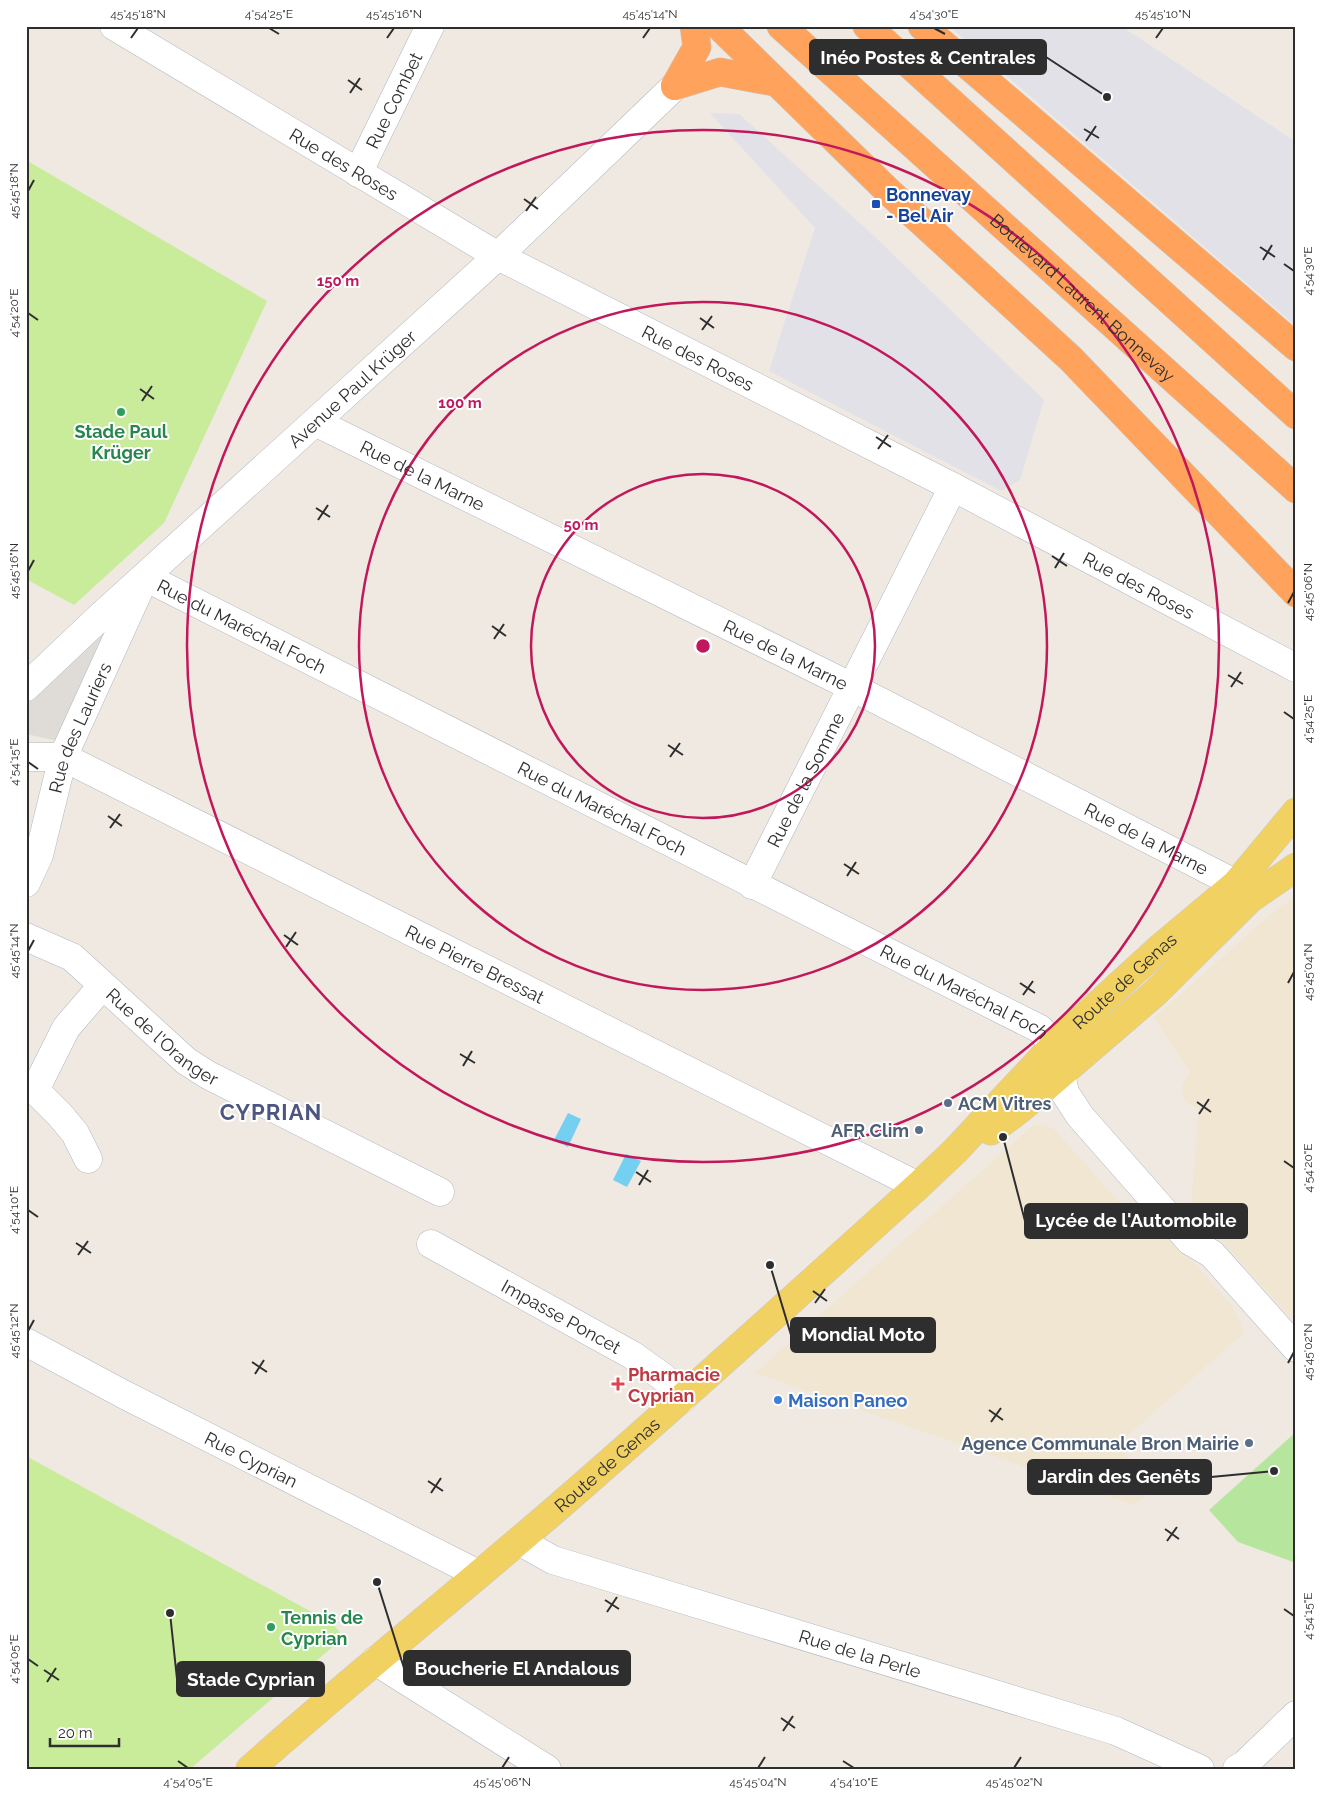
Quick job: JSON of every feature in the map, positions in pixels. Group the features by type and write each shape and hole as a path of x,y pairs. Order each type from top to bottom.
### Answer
{"highway":[{"path":"675,86 697,47 694,26"},
{"path":"719,26 774,82 896,198 1071,358 1296,593"},
{"name":"Boulevard Laurent Bonnevay","path":"781,26 1296,490"},
{"path":"867,26 1296,415"},
{"path":"922,26 1296,347"},
{"path":"675,86 720,72 774,82"}],"main road":[{"name":"Route de Genas","path":"954,1152 992,1131 1155,993 1243,892 1296,812"},
{"name":"Route de Genas","path":"250,1769 375,1661 519,1541 683,1398 918,1186 954,1152 1050,1050 1161,947 1243,892 1296,867"}],"street":[{"name":"Rue des Roses","path":"114,26 498,256 953,487 1296,668"},
{"name":"Rue Combet","path":"358,173 430,26"},
{"name":"Avenue Paul Krüger","path":"26,687 498,256 675,86"},
{"name":"Rue de la Marne","path":"316,422 852,688 1243,892"},
{"name":"Rue de la Somme","path":"752,885 953,487"},
{"name":"Rue des Lauriers","path":"26,883 39,855 63,757 145,577"},
{"name":"Rue du Maréchal Foch","path":"145,577 1040,1029 1048,1038 1050,1050"},
{"name":"Rue Pierre Bressat","path":"26,756 63,757 918,1186"},
{"name":"Rue de l'Oranger","path":"26,937 72,958 186,1061 208,1075 440,1192"},
{"path":"1155,993 1152,981 1161,947"},
{"name":"Rue de l'Oranger","path":"88,1159 75,1133 60,1114 39,1094 38,1084 66,1028 102,986"},
{"path":"1061,1074 1065,1093 1080,1116 1190,1241 1212,1254 1296,1348"},
{"name":"Impasse Poncet","path":"431,1244 632,1354 663,1378 683,1398"},
{"name":"Rue Cyprian","path":"26,1342 123,1394 478,1574"},
{"name":"Rue de la Perle","path":"519,1541 553,1560 1116,1731 1200,1769"},
{"path":"375,1661 547,1769"},
{"path":"1237,1769 1244,1765 1296,1715"}],"shaded area":[{"path":"949,26 1121,26 1296,142 1296,326"},
{"path":"710,113 739,114 874,236 1044,400 1020,480 1001,491 769,371 815,228"},
{"path":"122,611 58,741 26,734 26,697"},
{"path":"1296,897 1296,1324 1191,1206 1199,1109 1190,1105 1183,1097 1182,1084 1190,1072 1154,1018 1278,908"},
{"path":"1043,1124 1054,1129 1137,1222 1161,1225 1233,1307 1244,1333 1117,1445 1154,1490 1134,1505 755,1373 1032,1126"}],"green space":[{"name":"Stade Paul Krüger","path":"26,160 267,301 164,523 74,605 26,579"},
{"path":"1296,1432 1296,1563 1238,1542 1209,1510"},
{"path":"26,1456 317,1615 322,1612 344,1637 190,1769 26,1769"}],"water":[{"path":"568,1113 581,1119 568,1147 554,1140"},
{"path":"626,1154 641,1161 627,1187 613,1180"}],"place":[{"name":"Inéo Postes & Centrales","path":"1107,97"},
{"name":"Bonnevay - Bel Air","path":"876,204"},
{"name":"Stade Paul Krüger","path":"121,412"},
{"name":"ACM Vitres","path":"948,1103"},
{"name":"AFR Clim","path":"919,1130"},
{"name":"Lycée de l'Automobile","path":"1003,1137"},
{"name":"Mondial Moto","path":"770,1265"},
{"name":"Pharmacie Cyprian","path":"618,1384"},
{"name":"Maison Paneo","path":"778,1400"},
{"name":"Agence Communale Bron Mairie","path":"1249,1443"},
{"name":"Jardin des Genêts","path":"1274,1471"},
{"name":"Boucherie El Andalous","path":"377,1582"},
{"name":"Stade Cyprian","path":"170,1613"},
{"name":"Tennis de Cyprian","path":"271,1627"}],"district":[{"name":"CYPRIAN","path":"271,1112"}]}
